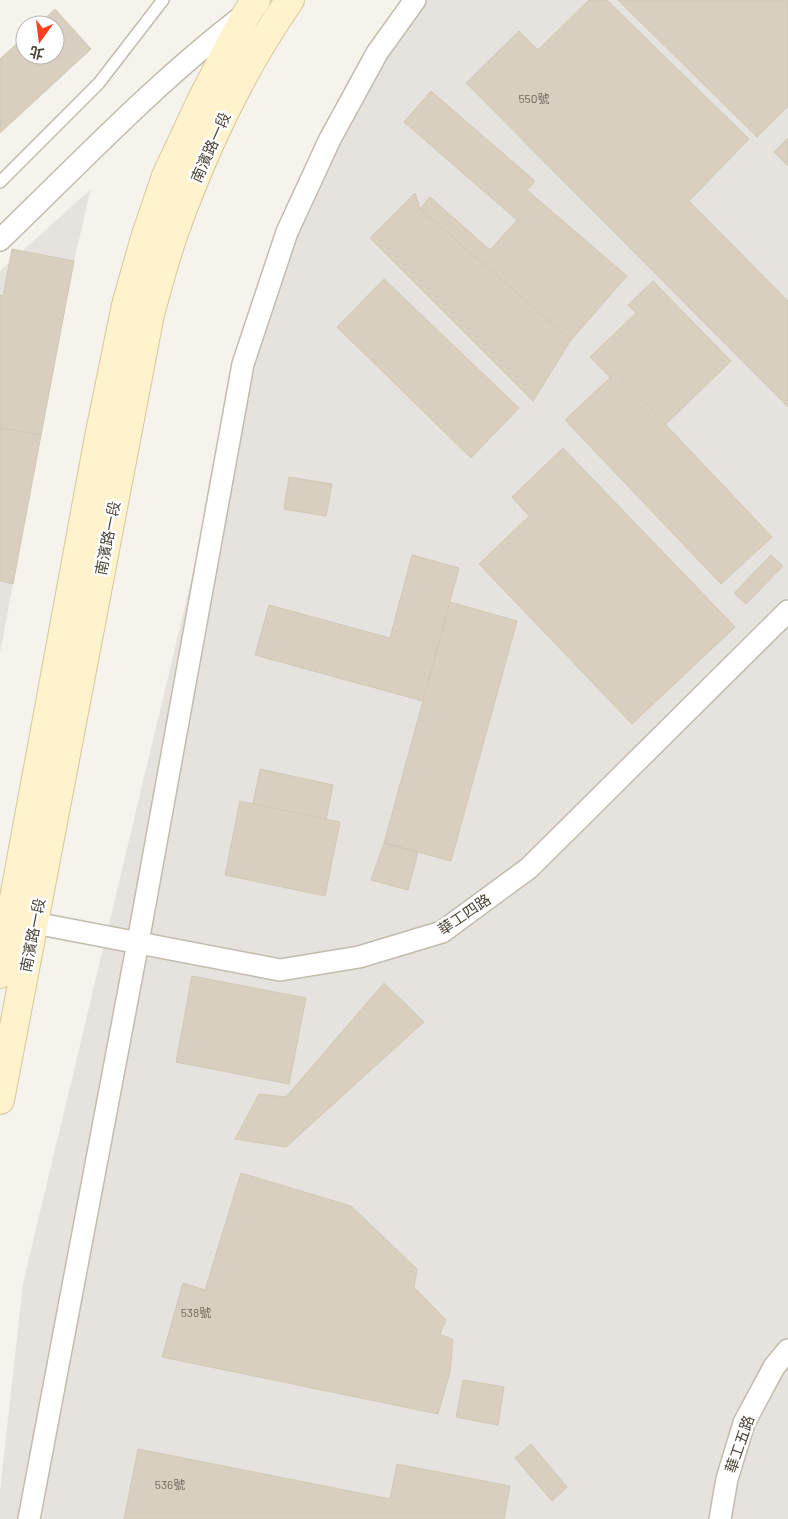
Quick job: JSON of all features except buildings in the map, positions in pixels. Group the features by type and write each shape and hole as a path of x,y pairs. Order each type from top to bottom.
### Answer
{"main road":[{"name":"南濱路一段","path":"0,974 15,918 150,314 175,231 200,166 239,82 290,0"},
{"name":"南濱路一段","path":"0,1100 15,918 97,447 126,306 145,238 166,176 202,99 252,7"}],"street":[{"path":"29,1519 138,942 243,364 287,232 330,139 378,53 415,0"},
{"path":"0,240 205,45 252,7"},
{"name":"華工四路","path":"15,918 280,970 359,957 442,932 529,868 788,611"},
{"name":"華工五路","path":"720,1519 727,1479 744,1422 774,1367 788,1350"}],"lane":[{"path":"0,182 99,84 163,0"}],"shaded area":[{"path":"415,0 788,0 788,1519 0,1519 0,1491 23,1283 243,364 287,232"},
{"path":"91,189 74,261 0,653 0,271"}]}
